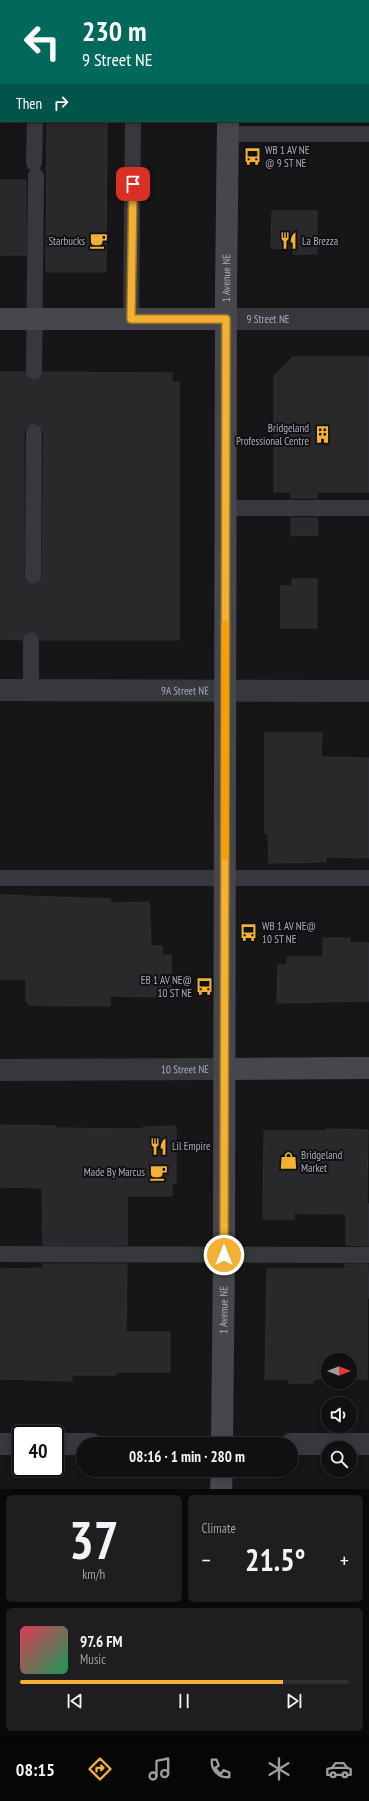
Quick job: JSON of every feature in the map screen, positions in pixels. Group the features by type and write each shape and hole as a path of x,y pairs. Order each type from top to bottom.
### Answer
{"street":[{"name":"1 Avenue NE","path":"222,1437 228,128"},
{"name":"9 Street NE","path":"0,319 369,319"},
{"name":"9A Street NE","path":"0,690 369,691"},
{"name":"10 Street NE","path":"0,1070 369,1068"},
{"path":"0,1444 12,1444"},
{"path":"64,1444 76,1444"},
{"path":"298,1444 369,1444"},
{"path":"222,1477 222,1489"}],"lane":[{"path":"34,372 35,122"},
{"path":"131,319 133,122"},
{"path":"228,128 369,134"},
{"path":"33,576 34,432"},
{"path":"226,508 369,508"},
{"path":"31,640 31,690"},
{"path":"0,878 369,878"},
{"path":"0,1254 369,1255"}],"building":[{"path":"47,122 107,122 106,272 46,272"},
{"path":"0,180 26,180 26,255 0,255"},
{"path":"272,211 317,211 317,254 293,254 293,249 271,248"},
{"name":"Bridgeland Professional Centre","path":"293,357 369,357 369,492 317,492 317,498 291,498 291,492 274,492 274,376"},
{"path":"0,372 25,372 29,380 34,381 39,380 43,372 172,373 172,382 179,382 179,640 40,640 39,635 31,631 26,632 22,640 0,639","holes":["34,423 39,424 44,432 42,576 38,584 33,585 25,581 24,576 24,432 26,427"]},
{"path":"291,518 317,518 318,535 291,536"},
{"path":"292,579 317,579 317,628 281,628 281,586 292,586"},
{"path":"265,733 322,733 321,757 369,758 369,858 326,857 326,862 269,863 268,833 265,833"},
{"path":"0,895 111,899 110,903 149,902 151,946 162,946 162,955 171,955 171,997 110,996 110,1006 29,1005 29,1002 26,1002 26,979 0,979"},
{"path":"323,938 350,938 350,943 369,943 369,1001 277,1003 278,965 287,965 287,957 323,957"},
{"path":"0,1125 56,1126 56,1128 143,1129 143,1127 176,1126 176,1184 172,1184 172,1196 127,1196 127,1245 43,1245 42,1188 0,1187"},
{"path":"327,1129 368,1130 367,1204 369,1204 369,1246 346,1245 346,1214 294,1213 294,1219 263,1219 264,1131 327,1131"},
{"path":"43,1264 127,1264 126,1332 170,1332 170,1372 116,1372 116,1375 72,1375 72,1381 0,1379 0,1269 43,1268"},
{"path":"345,1264 368,1264 369,1298 367,1298 367,1379 357,1379 357,1353 321,1353 321,1379 313,1379 313,1383 289,1383 289,1379 265,1379 267,1269 345,1269"}],"slow traffic":[{"path":"225,624 225,857"}],"place":[{"name":"WB 1 AV NE @ 9 ST NE","path":"252,156"},
{"name":"Starbucks","path":"98,241"},
{"name":"La Brezza","path":"289,241"},
{"name":"Bridgeland Professional Centre","path":"322,434"},
{"name":"WB 1 AV NE@ 10 ST NE","path":"249,932"},
{"name":"EB 1 AV NE@ 10 ST NE","path":"205,986"},
{"name":"Lil Empire","path":"159,1146"},
{"name":"Bridgeland Market","path":"288,1161"},
{"name":"Made By Marcus","path":"158,1172"}],"route":[{"path":"133,184 131,319 226,319 224,1255"}]}
